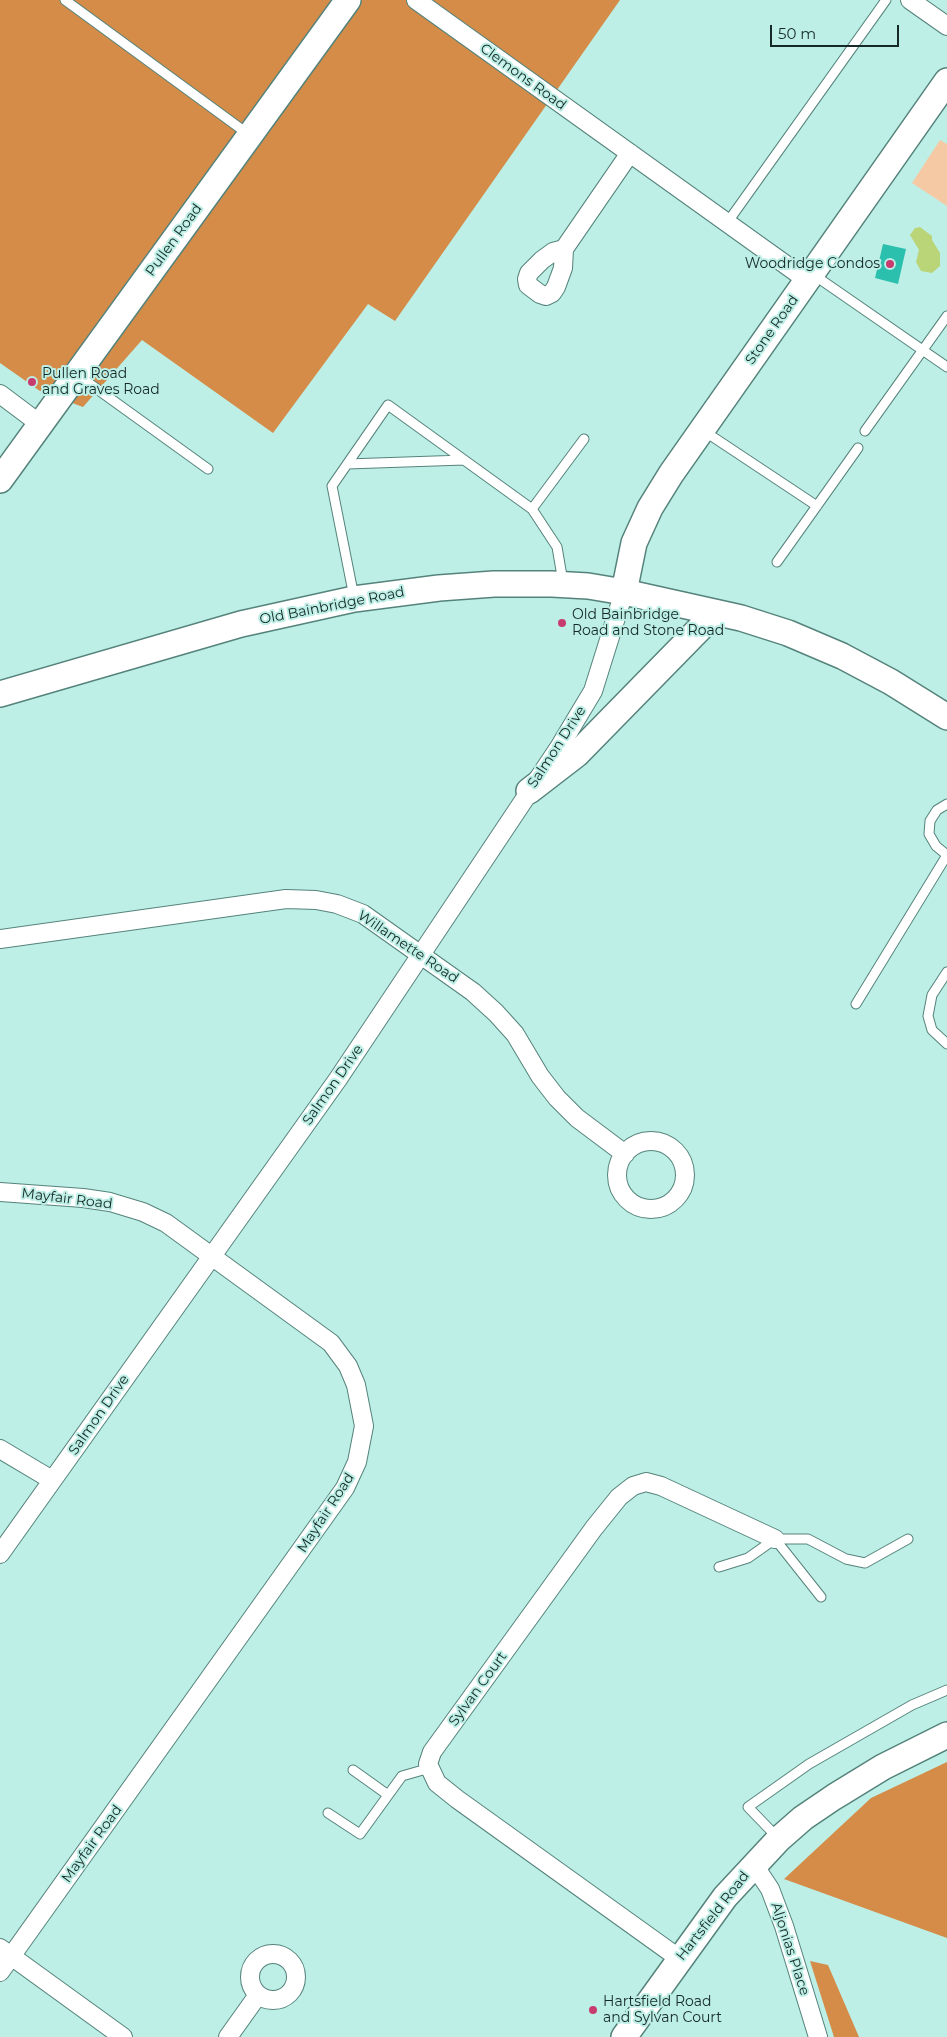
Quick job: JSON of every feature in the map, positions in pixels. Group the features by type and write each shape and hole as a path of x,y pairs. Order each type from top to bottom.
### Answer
{"street":[{"name":"Pullen Road","path":"0,480 348,0"},
{"name":"Clemons Road","path":"416,0 727,223 809,277"},
{"path":"910,0 947,26"},
{"name":"Stone Road","path":"624,592 634,543 650,508 701,430 947,81"},
{"path":"564,249 630,153"},
{"path":"0,394 40,424"},
{"name":"Old Bainbridge Road","path":"0,694 241,624 354,599 485,584 564,584 624,592 715,612 741,618 788,634 842,656 892,682 947,717"},
{"name":"Salmon Drive","path":"0,1554 338,1079 560,746 593,691 624,592"},
{"path":"529,791 577,754 715,612"},
{"name":"Willamette Road","path":"0,939 286,899 316,900 337,904 362,914 473,992 515,1034 540,1076 557,1098 577,1118 624,1154"},
{"name":"Mayfair Road","path":"0,1192 83,1198 110,1202 143,1212 166,1223 331,1343 348,1366 356,1385 364,1426 357,1462 345,1488 313,1535 6,1952 0,1972"},
{"path":"0,1449 52,1480"},
{"name":"Sylvan Court","path":"430,1768 428,1764 432,1752 594,1528 619,1497 632,1486 646,1482 661,1486 775,1540"},
{"name":"Hartsfield Road","path":"624,2037 725,1897 779,1839 803,1818 834,1797 884,1767 947,1736"},
{"path":"430,1768 438,1783 488,1822 680,1959"},
{"name":"Aljonias Place","path":"754,1865 770,1889 784,1926 818,2037"},
{"path":"6,1952 123,2037"},
{"path":"228,2037 258,1995"}],"lane":[{"path":"65,0 250,135"},
{"path":"727,223 886,0"},
{"path":"809,277 947,367"},
{"path":"864,431 947,316"},
{"path":"76,374 208,469"},
{"path":"354,599 332,486 388,405 532,509 557,547 564,584"},
{"path":"701,430 817,506"},
{"path":"532,509 584,439"},
{"path":"777,562 858,448"},
{"path":"347,464 464,460"},
{"path":"856,1004 946,855 936,846 929,834 930,821 937,810 947,804"},
{"path":"947,972 932,995 928,1016 932,1030 947,1044"},
{"path":"719,1567 748,1558 775,1540 808,1538 846,1559 865,1563 908,1539"},
{"path":"775,1540 821,1598"},
{"path":"779,1839 748,1807 809,1764 912,1705 947,1690"},
{"path":"328,1813 360,1834 402,1776 430,1768"},
{"path":"352,1770 388,1795"}],"shaded area":[{"path":"0,0 620,0 395,321 368,304 273,433 142,340 83,407 40,391 0,363"},
{"path":"940,140 947,144 947,206 912,183"},
{"path":"920,227 932,236 932,240 940,253 940,266 932,273 921,271 916,262 919,250 910,235 915,228"},
{"path":"947,1762 947,1938 784,1879 871,1798"},
{"path":"810,1961 828,1965 859,2037 834,2037"}],"building":[{"name":"Woodridge Condos","path":"883,244 906,249 898,284 875,278"}],"place":[{"name":"Woodridge Condos","path":"890,264"},
{"name":"Pullen Road and Graves Road","path":"32,382"},
{"name":"Old Bainbridge Road and Stone Road","path":"562,623"},
{"name":"Hartsfield Road and Sylvan Court","path":"593,2010"}]}
